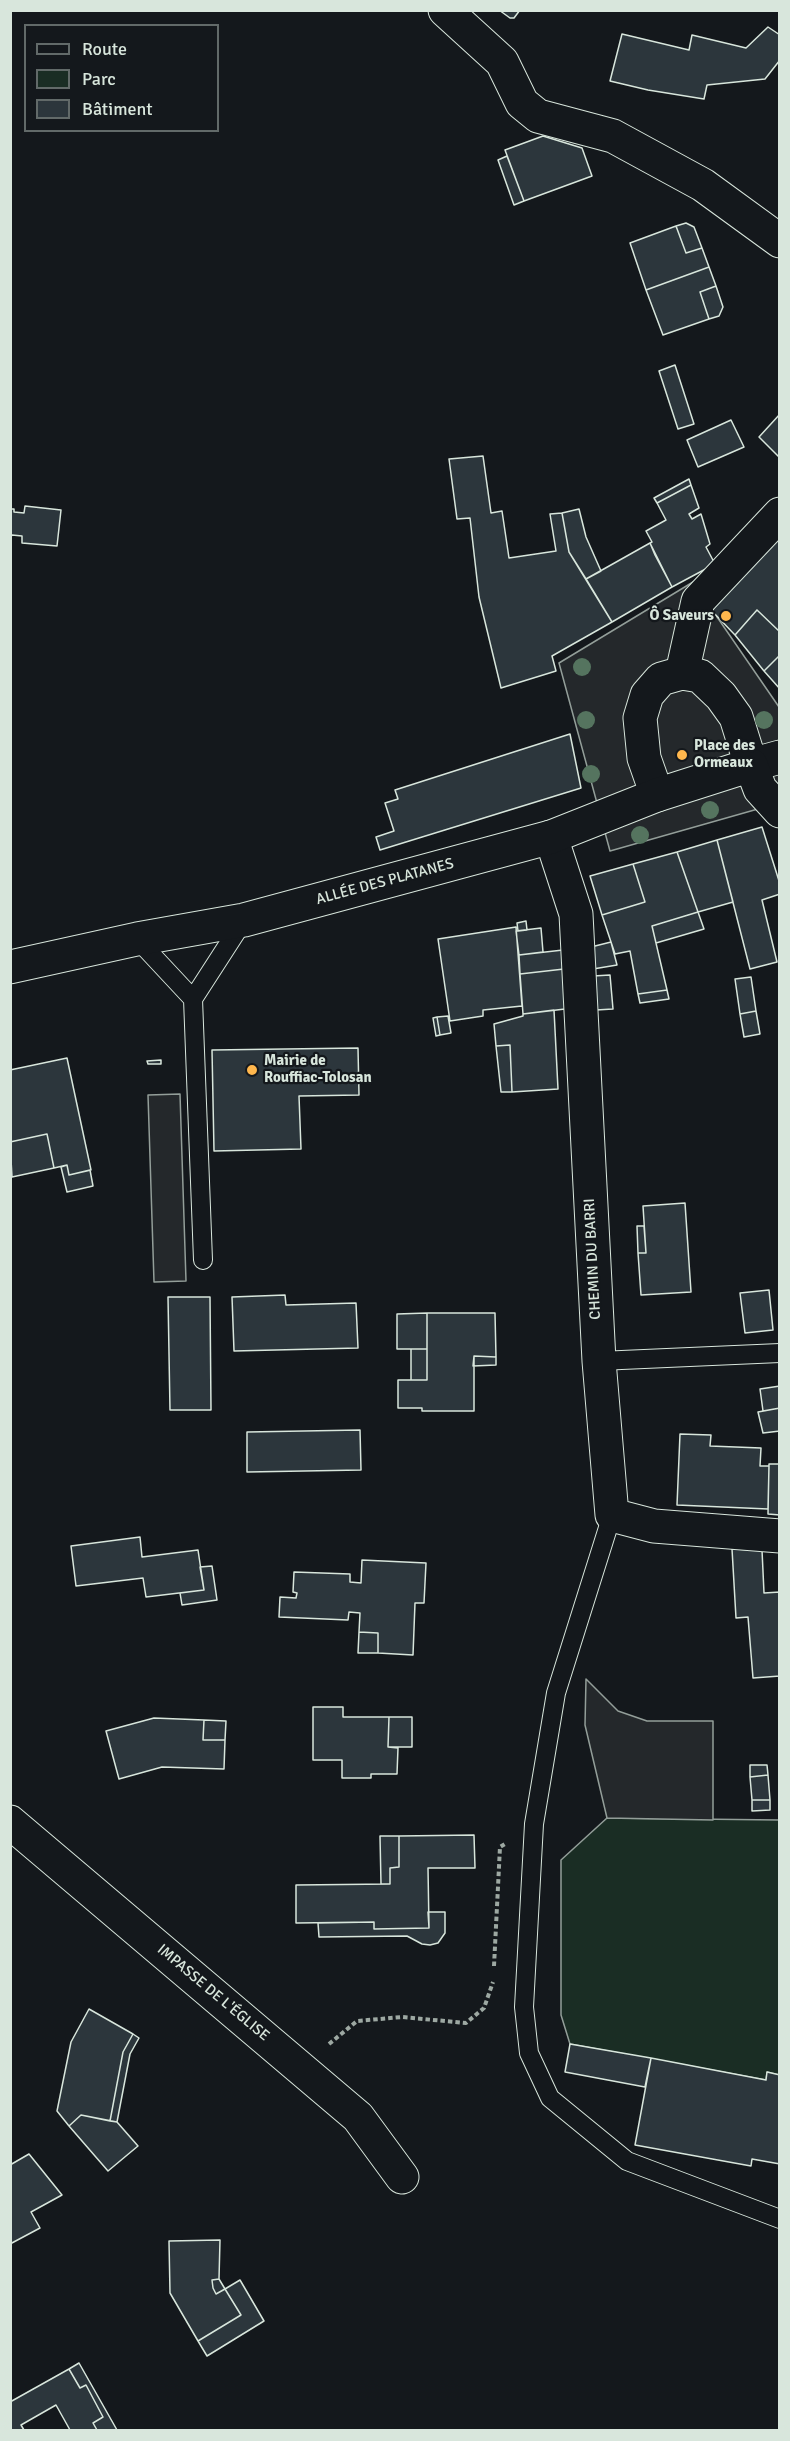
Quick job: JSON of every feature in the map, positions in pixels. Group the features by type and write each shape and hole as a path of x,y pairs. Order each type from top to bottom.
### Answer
{"street":[{"path":"446,10 502,62 522,103 538,116 612,136 703,185 780,241"},
{"path":"682,673 698,601 780,514"},
{"path":"657,795 644,758 640,718 647,695 661,679 682,673 700,676 721,696 736,717 765,761 760,789 780,811"},
{"name":"ALLÉE DES PLATANES","path":"10,967 137,939 244,920 551,837 657,795 765,761"},
{"name":"CHEMIN DU BARRI","path":"551,837 576,914 599,1361 612,1515"},
{"path":"612,1515 654,1526 780,1536"},
{"name":"IMPASSE DE L'ÉGLISE","path":"10,1822 358,2116 402,2177"}],"lane":[{"path":"203,1260 192,999 244,920"},
{"path":"137,939 192,999"},
{"path":"599,1361 780,1353"},
{"path":"612,1515 556,1693 534,1824 524,2007 529,2053 550,2098 627,2161 780,2219"}],"path":[{"path":"302,2069 332,2040 357,2021 402,2017 466,2023 484,2008 493,1984 500,1847 534,1824"}],"green space":[{"path":"607,1818 779,1820 779,2075 767,2072 766,2080 570,2044 561,2015 561,1860"}],"shaded area":[{"name":"Place des Ormeaux","path":"693,582 779,707 779,803 610,851 559,663"},
{"path":"180,1094 186,1281 154,1282 148,1095"},
{"path":"586,1679 618,1711 647,1721 713,1721 713,1820 607,1818 585,1725"}],"building":[{"path":"499,10 520,10 514,18 510,18"},
{"path":"768,27 780,35 780,60 765,79 707,85 704,99 610,81 622,34 689,50 692,35 746,48"},
{"path":"543,136 582,148 592,176 524,201 505,150"},
{"path":"507,156 524,201 514,205 498,160"},
{"path":"686,223 694,227 702,248 686,253 676,226"},
{"path":"676,226 686,253 702,248 709,267 646,290 630,243"},
{"path":"709,267 716,286 700,292 709,319 663,335 646,290"},
{"path":"716,286 723,307 719,316 709,319 700,292"},
{"path":"675,365 694,424 678,429 659,371"},
{"path":"780,414 780,458 759,437"},
{"path":"731,420 744,447 698,467 687,440"},
{"path":"483,456 491,513 502,511 509,558 556,551 550,514 562,513 569,552 612,622 552,656 556,671 501,688 479,597 470,518 457,519 449,459"},
{"path":"689,479 691,485 657,503 654,498"},
{"path":"691,485 699,508 689,514 692,519 701,514 710,544 706,547 715,564 672,587 655,555 646,531 666,520 657,503"},
{"path":"25,506 61,510 57,546 22,543 22,536 12,535 10,538 10,509 24,513"},
{"path":"579,509 586,537 601,571 586,579 569,552 562,513"},
{"path":"776,537 780,541 780,632 757,610 735,635 711,610"},
{"path":"650,543 672,587 612,622 586,579"},
{"path":"757,610 780,632 780,655 764,671 735,635"},
{"path":"780,655 780,689 764,671"},
{"path":"570,734 581,788 380,850 376,837 394,831 385,803 398,799 395,790"},
{"path":"762,827 780,884 780,894 762,900 777,962 750,969 717,840"},
{"path":"717,840 733,902 698,912 677,852"},
{"path":"677,852 698,912 652,926 667,990 638,994 630,951 615,954 602,915 645,902 633,864"},
{"path":"633,864 645,902 602,915 590,876"},
{"path":"698,912 704,929 656,943 652,926"},
{"path":"526,921 527,930 518,931 517,923"},
{"path":"516,927 522,1006 483,1010 483,1016 450,1021 438,939"},
{"path":"541,928 543,952 519,955 516,931"},
{"path":"611,942 617,965 593,969 591,947"},
{"path":"563,950 564,969 520,974 519,955"},
{"path":"564,969 565,1009 523,1014 520,974"},
{"path":"610,975 613,1009 596,1010 593,976"},
{"path":"751,977 756,1011 740,1014 735,979"},
{"path":"667,990 669,999 640,1003 638,994"},
{"path":"554,1010 558,1089 512,1092 510,1045 496,1046 494,1024 523,1016 523,1014"},
{"path":"756,1011 760,1034 744,1037 740,1014"},
{"path":"448,1016 451,1033 440,1035 437,1017"},
{"path":"437,1017 440,1035 436,1036 433,1018"},
{"path":"510,1045 512,1092 501,1092 496,1046"},
{"path":"358,1048 359,1095 299,1096 301,1149 214,1151 212,1050"},
{"path":"67,1058 91,1170 69,1175 67,1165 54,1168 47,1134 10,1142 10,1070"},
{"path":"161,1060 161,1064 148,1064 147,1061"},
{"path":"47,1134 54,1168 12,1177 10,1142"},
{"path":"67,1165 69,1175 90,1170 93,1186 67,1192 61,1167"},
{"path":"685,1203 691,1292 641,1295 638,1253 646,1253 643,1206"},
{"path":"637,1226 644,1226 646,1253 638,1253"},
{"path":"769,1290 773,1330 745,1333 740,1293"},
{"path":"285,1295 286,1305 356,1303 358,1348 234,1351 232,1297"},
{"path":"168,1297 210,1297 211,1410 170,1410"},
{"path":"427,1313 427,1349 397,1349 397,1314"},
{"path":"427,1313 495,1313 496,1357 474,1356 474,1411 422,1411 422,1408 398,1408 398,1380 427,1380"},
{"path":"411,1349 427,1349 427,1380 411,1380"},
{"path":"474,1356 496,1357 496,1365 473,1366"},
{"path":"780,1386 780,1408 763,1411 760,1389"},
{"path":"780,1408 780,1431 763,1433 758,1412"},
{"path":"360,1430 361,1470 247,1472 247,1432"},
{"path":"680,1434 711,1435 710,1446 761,1448 760,1466 769,1466 768,1509 677,1505"},
{"path":"769,1464 780,1464 780,1515 768,1514"},
{"path":"140,1537 142,1557 198,1550 204,1590 146,1597 143,1578 76,1586 71,1546"},
{"path":"732,1549 762,1550 764,1593 780,1592 780,1676 753,1678 748,1617 736,1618"},
{"path":"362,1560 426,1563 424,1603 415,1603 413,1655 378,1653 378,1633 359,1632 360,1613 349,1612 348,1620 279,1617 280,1597 296,1598 297,1593 293,1592 294,1572 350,1574 350,1582 361,1583"},
{"path":"212,1566 217,1600 182,1605 180,1593 204,1590 200,1567"},
{"path":"359,1632 378,1633 378,1653 358,1653"},
{"path":"313,1707 343,1707 343,1717 389,1717 388,1747 398,1748 397,1774 371,1774 371,1778 342,1778 342,1760 313,1760"},
{"path":"389,1717 412,1717 412,1747 388,1747"},
{"path":"154,1718 204,1720 203,1740 225,1740 224,1769 162,1767 119,1779 106,1731"},
{"path":"204,1720 226,1721 225,1740 203,1740"},
{"path":"750,1765 767,1765 768,1775 750,1777"},
{"path":"768,1775 770,1800 752,1800 750,1777"},
{"path":"752,1800 770,1800 770,1810 752,1811"},
{"path":"474,1835 475,1868 428,1868 429,1928 374,1929 374,1922 296,1923 296,1885 390,1884 390,1868 399,1867 399,1836"},
{"path":"380,1836 399,1836 399,1867 390,1868 390,1884 381,1884"},
{"path":"428,1912 445,1912 445,1933 438,1943 430,1945 422,1944 407,1936 319,1937 318,1923 374,1922 374,1929 429,1928"},
{"path":"89,2009 133,2034 123,2052 110,2121 81,2115 69,2126 57,2111 71,2042"},
{"path":"133,2034 139,2038 130,2054 117,2122 110,2121 123,2052"},
{"path":"570,2044 651,2058 645,2087 565,2072"},
{"path":"651,2058 766,2080 767,2072 780,2075 780,2164 752,2159 751,2166 635,2145"},
{"path":"81,2115 117,2122 138,2146 108,2171 69,2126"},
{"path":"29,2154 62,2195 31,2212 40,2228 10,2244 10,2165"},
{"path":"220,2240 219,2279 212,2280 213,2288 216,2294 225,2289 241,2315 198,2341 170,2293 169,2241"},
{"path":"219,2279 225,2289 216,2294 212,2280"},
{"path":"240,2280 264,2321 207,2356 198,2341 241,2315 225,2289"},
{"path":"79,2363 117,2430 97,2430 93,2423 103,2417 86,2385 80,2388 69,2369"},
{"path":"69,2369 80,2388 86,2385 103,2417 93,2423 97,2430 70,2430 56,2405 21,2425 24,2430 10,2430 10,2402"}],"place":[{"name":"Ô Saveurs","path":"726,616"},
{"name":"Place des Ormeaux","path":"682,755"},
{"name":"Mairie de Rouffiac-Tolosan","path":"252,1070"}]}
